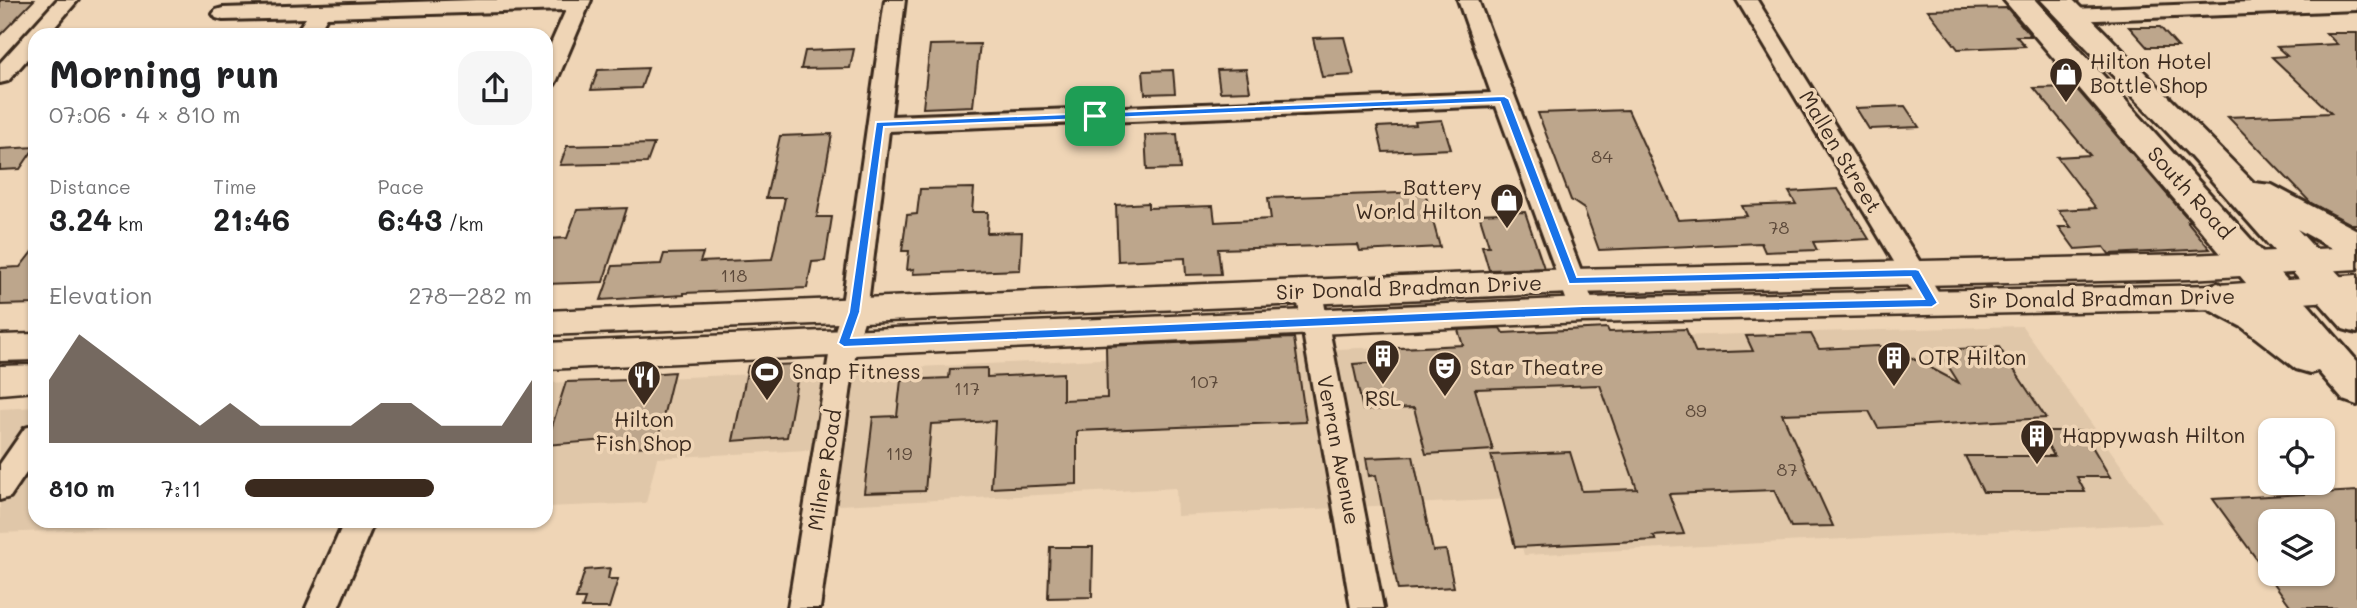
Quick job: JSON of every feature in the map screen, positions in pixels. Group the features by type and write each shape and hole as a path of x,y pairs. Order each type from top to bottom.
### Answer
{"highway":[{"name":"South Road","path":"2019,0 2253,264 2357,389"},
{"name":"South Road","path":"2064,8 2203,149 2305,262 2344,289 2357,319"},
{"path":"2203,149 2246,185 2283,208 2357,246"},
{"path":"2218,297 2246,310 2277,331 2317,363 2357,403"}],"main road":[{"name":"Sir Donald Bradman Drive","path":"553,355 849,327 1578,296 1915,273 2253,264 2357,258"},
{"name":"Sir Donald Bradman Drive","path":"1578,296 1932,303 2218,297 2344,289"},
{"name":"Sir Donald Bradman Drive","path":"553,323 849,327"},
{"path":"0,348 28,346"},
{"path":"0,380 28,378"}],"street":[{"path":"43,28 68,0"},
{"name":"Milner Road","path":"804,608 849,327 895,0"},
{"path":"1468,0 1578,296"},
{"name":"Mallen Street","path":"1747,0 1932,303"},
{"path":"223,14 581,1 553,64"},
{"path":"2064,8 2357,4"},
{"path":"310,28 321,11"},
{"path":"0,76 28,45"},
{"path":"879,124 1504,99"},
{"name":"Verran Avenue","path":"1311,306 1367,608"},
{"path":"0,488 28,446"},
{"path":"322,608 356,528"}],"shaded area":[{"path":"2022,326 2162,523 1524,555 1510,499 1177,516 1176,488 819,506 827,449 657,458 646,503 553,507 553,383 1567,339"},
{"path":"28,407 28,528 115,528 0,533 0,409"}],"building":[{"path":"0,0 34,0 0,35"},
{"path":"2007,8 2031,36 2016,36 2025,46 1958,49 1928,10"},
{"path":"2129,27 2160,27 2178,47 2147,47"},
{"path":"2326,33 2357,33 2357,224 2351,224 2311,203 2228,117 2331,113 2272,57 2287,56 2277,47 2337,44"},
{"path":"1344,37 1354,75 1322,77 1313,38"},
{"path":"980,44 973,106 923,108 930,45"},
{"path":"854,49 850,68 801,69 805,51"},
{"path":"648,68 641,88 591,90 598,70"},
{"path":"1246,69 1250,91 1220,92 1217,70"},
{"path":"1173,70 1175,93 1145,94 1143,71"},
{"path":"2075,87 2190,221 2187,221 2210,249 2109,254 2104,247 2075,249 2059,227 2071,227 2058,210 2096,208 2057,157 2090,155 2034,88"},
{"path":"1905,106 1919,127 1869,129 1856,108"},
{"path":"1628,110 1678,220 1747,216 1742,206 1796,204 1789,192 1838,189 1869,239 1813,242 1817,250 1765,252 1761,243 1599,250 1584,209 1571,200 1538,113"},
{"path":"1442,120 1451,149 1383,152 1377,127 1416,125 1415,122"},
{"path":"832,134 817,217 832,217 825,261 812,262 807,288 684,293 601,300 613,266 661,264 664,254 703,253 700,262 772,259 785,198 766,198 780,136"},
{"path":"1177,134 1180,169 1147,170 1145,135"},
{"path":"654,144 647,163 560,165 567,146"},
{"path":"28,147 28,157 20,169 0,170 0,149"},
{"path":"974,188 972,212 988,212 987,233 1022,232 1020,270 913,274 914,269 907,270 909,251 902,251 907,215 917,214 920,189"},
{"path":"1425,192 1440,247 1360,251 1358,245 1218,249 1221,274 1186,275 1185,258 1118,261 1116,205 1148,203 1148,208 1213,206 1215,222 1271,219 1268,198"},
{"path":"627,208 603,282 553,284 553,239 567,238 577,210"},
{"name":"Battery World Hilton","path":"1525,212 1544,268 1489,270 1482,246 1489,246 1479,214"},
{"path":"28,257 28,304 0,305 0,268 20,267"},
{"path":"1500,328 1503,333 1607,328 1609,332 1686,329 1696,353 1753,351 1746,336 1811,334 1819,349 1878,346 1897,350 1959,383 1938,350 1999,347 2046,418 1878,428 1869,411 1782,414 1833,526 1791,527 1774,490 1669,494 1684,534 1653,536 1656,540 1515,547 1491,455 1570,452 1582,491 1637,489 1600,385 1475,389 1493,450 1426,454 1414,408 1363,410 1353,364 1382,362 1380,349 1463,345 1458,330"},
{"path":"1294,338 1306,422 1077,431 1077,484 991,488 995,421 931,424 925,491 864,493 873,417 897,416 901,380 949,378 950,369 987,368 987,377 1063,373 1063,400 1107,398 1106,346"},
{"name":"Snap Fitness","path":"800,364 787,437 733,441 748,366"},
{"path":"674,372 656,446 630,447 632,438 553,444 553,423 566,382 631,380 633,375"},
{"name":"Happywash Hilton","path":"2040,431 2083,431 2110,477 2077,477 2085,492 1983,492 1965,456 2054,456"},
{"path":"1413,456 1433,551 1446,550 1454,587 1398,590 1376,475 1369,476 1366,458"},
{"path":"2357,491 2357,608 2292,608 2276,586 2335,586 2335,509 2258,509 2258,561 2213,499 2335,495 2335,492"},
{"path":"1050,547 1093,547 1092,597 1048,598"},
{"path":"610,568 608,579 618,579 609,608 582,608 585,599 576,599 585,570"}],"place":[{"name":"Hilton Hotel Bottle Shop","path":"2066,104"},
{"name":"Battery World Hilton","path":"1507,230"},
{"name":"RSL","path":"1383,386"},
{"name":"OTR Hilton","path":"1894,388"},
{"name":"Star Theatre","path":"1445,398"},
{"name":"Snap Fitness","path":"767,402"},
{"name":"Hilton Fish Shop","path":"644,407"},
{"name":"Happywash Hilton","path":"2037,466"}],"route":[{"path":"1504,99 1573,281 1915,273 1932,303 1583,310 844,343 854,312 879,124 1095,116 1504,99"}]}
